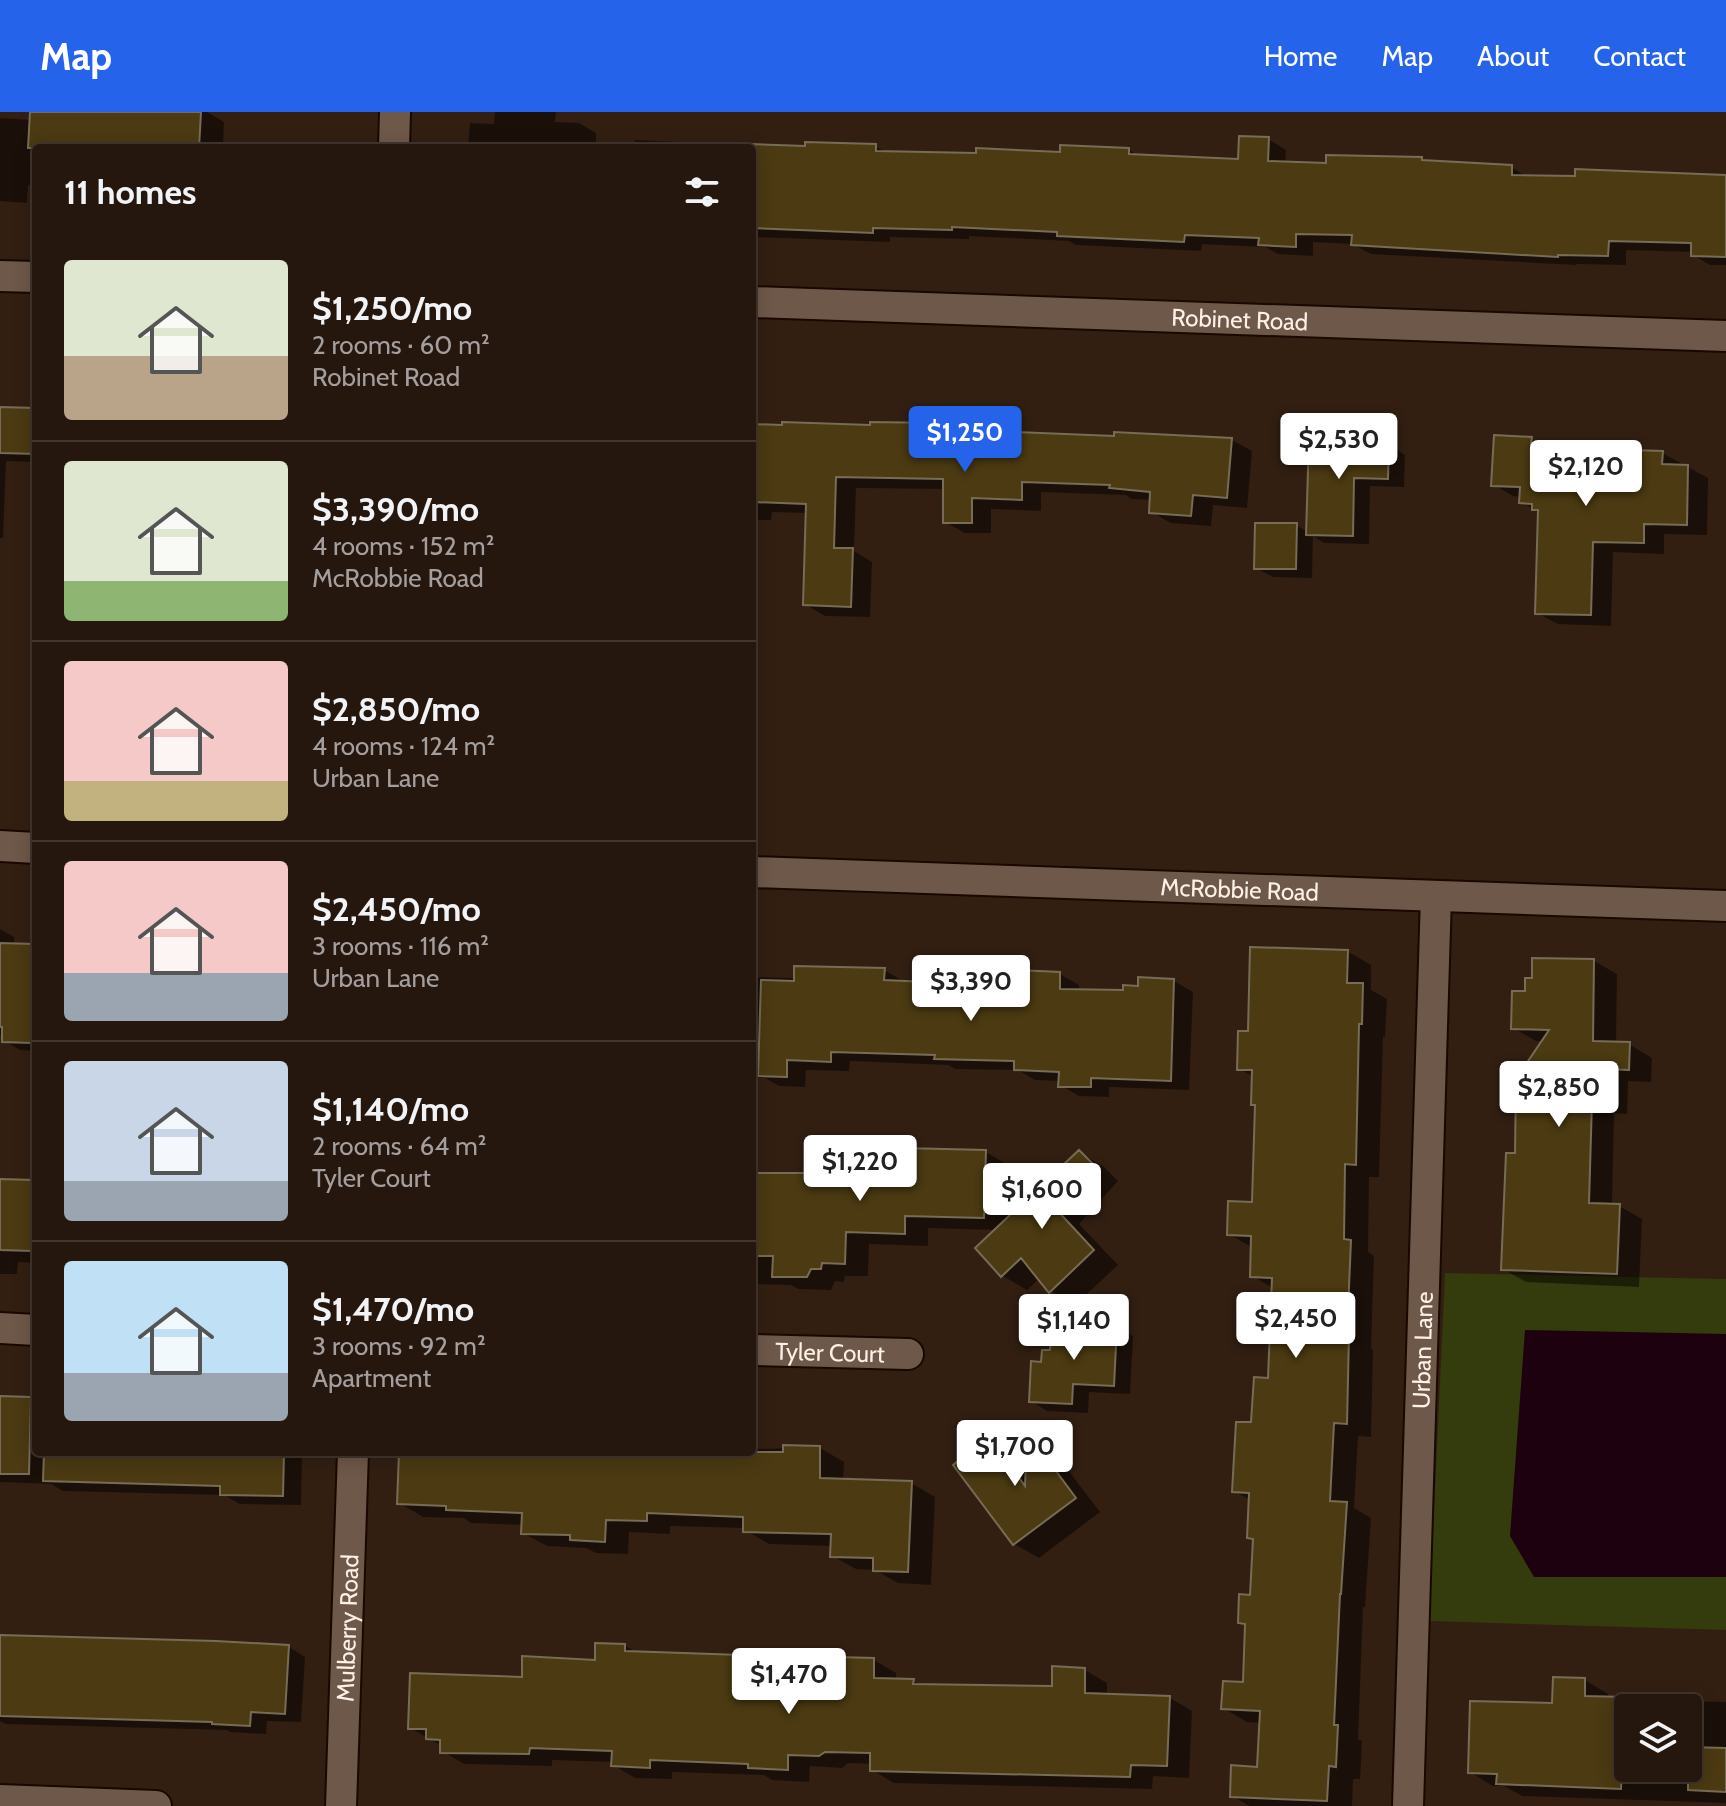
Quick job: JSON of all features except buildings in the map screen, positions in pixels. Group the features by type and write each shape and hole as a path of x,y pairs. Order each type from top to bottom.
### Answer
{"street":[{"path":"394,144 395,112"},
{"path":"0,276 32,277"},
{"name":"Robinet Road","path":"756,302 1726,336"},
{"path":"0,846 32,848"},
{"name":"McRobbie Road","path":"756,872 1726,906"},
{"name":"Urban Lane","path":"1408,1806 1436,896"},
{"path":"0,1328 32,1330"},
{"name":"Tyler Court","path":"756,1350 908,1354"},
{"name":"Mulberry Road","path":"341,1806 353,1456"},
{"path":"0,1800 156,1806"}],"green space":[{"path":"1445,1273 1726,1279 1726,1630 1429,1621"}],"shaded area":[{"path":"1525,1330 1726,1334 1726,1577 1534,1577 1510,1536"}]}
